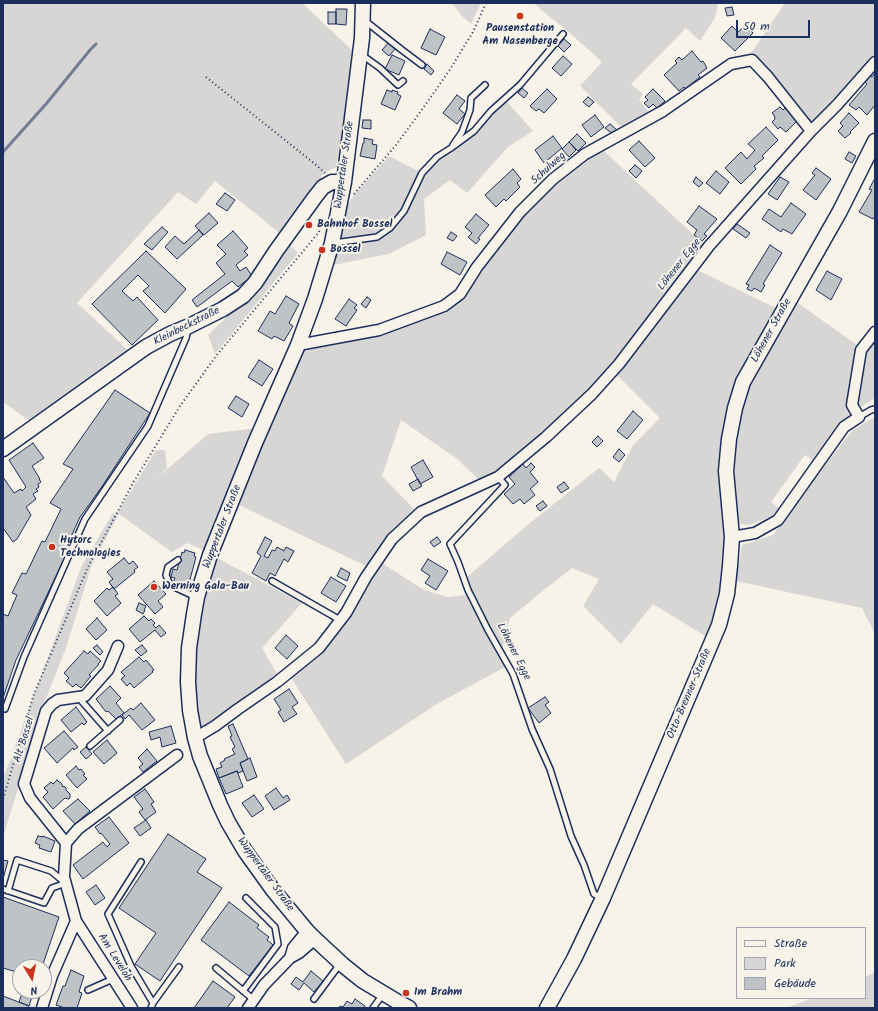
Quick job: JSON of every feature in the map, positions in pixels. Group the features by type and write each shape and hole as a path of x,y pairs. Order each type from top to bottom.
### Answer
{"street":[{"name":"Wuppertaler Straße","path":"363,3 362,38 344,182 332,243 315,299 298,345 210,554 197,597 189,648 188,676 190,710 200,756 228,822 245,851 269,884 311,935 341,963 364,981 409,1008"},
{"name":"Schulweg","path":"298,345 379,330 444,306 460,294 477,267 520,212 553,179 585,154 663,111 731,64 752,60 768,77 811,131"},
{"name":"Löhener Egge","path":"195,738 215,726 277,682 319,648 346,613 366,577 392,539 421,512 498,476 546,437 592,394 619,364 709,246 811,131 837,105 875,62"},
{"name":"Löhener Straße","path":"732,537 726,471 728,446 735,408 743,382 840,211 875,141"},
{"name":"Kleinbeckstraße","path":"3,448 146,347 223,309 243,296 255,283 315,197 323,188 332,182 344,182"},
{"path":"732,537 755,533 778,520 844,427 859,417 852,404 861,350 875,332"},
{"name":"Otto-Brenner-Straße","path":"547,1008 574,958 603,898 719,625 727,594 732,537"},
{"path":"79,698 85,696 108,670 118,646"},
{"name":"Alt Bossel","path":"66,843 30,798 24,784 46,711 58,700 79,698"},
{"path":"42,1008 52,976 76,921 64,878 66,843 78,829 177,755"},
{"name":"Am Leveloh","path":"76,921 132,1008"},
{"path":"251,1004 264,985 290,958 293,948 311,935"}],"lane":[{"path":"363,18 422,65"},
{"path":"332,243 377,237 390,228 404,211 422,173 437,157 474,131 491,111 520,84 563,34"},
{"path":"360,54 380,68 398,85 403,81"},
{"path":"451,148 462,132 470,110 471,98 485,84"},
{"path":"3,708 5,709 24,657 85,519 148,426 186,338 189,326"},
{"path":"859,417 875,409"},
{"name":"Löhener Egge","path":"498,476 505,485 450,544 471,597 513,674 532,728 550,769 571,836 584,865 594,894 603,898"},
{"path":"178,560 168,567 166,575 170,585 197,597"},
{"path":"272,582 340,620"},
{"path":"79,698 108,731"},
{"path":"90,746 120,720"},
{"path":"17,860 51,871 66,883 52,888 44,903 6,890 17,860"},
{"path":"141,862 108,914 131,966 152,1005 179,967"},
{"path":"243,991 278,944 275,927 246,898"},
{"path":"314,999 341,963"},
{"path":"216,968 243,991 251,1004"},
{"path":"88,990 113,978"},
{"path":"373,1008 383,993"}],"path":[{"path":"350,199 396,145 426,106 462,52 486,3"},
{"path":"206,77 316,164"},
{"path":"3,799 34,694 88,567 133,483 180,406 216,356 319,232"}],"green space":[{"path":"3,3 302,3 351,49 356,51 339,166 324,173 282,235 215,181 196,204 178,192 77,303 130,352 31,422 3,402"},
{"path":"452,3 481,3 471,24 462,16"},
{"path":"533,3 720,3 718,4 715,18 700,41 686,28 631,84 643,94 639,100 652,116 623,129 580,86 602,62"},
{"path":"785,3 875,3 875,57 811,126 749,56"},
{"path":"507,102 533,131 508,147 467,193 450,180 424,199 426,235 389,254 333,265 344,210 355,194 389,156 422,173 437,157 474,131 491,111"},
{"path":"601,148 706,246 596,386 499,473 481,482 456,458 401,420 382,476 417,512 368,567 237,504 274,415 305,347 446,308 522,213 554,181"},
{"path":"287,242 298,253 215,354 208,335 247,297"},
{"path":"695,269 778,309 730,405 722,438 721,481 726,532 722,596 707,637 653,604 621,644 583,606 599,579 572,568 510,618 502,650 489,629 469,589 466,578 525,527 599,468 614,482 633,445 660,418 615,373"},
{"path":"795,301 867,352 875,341 875,398 851,413 814,461 805,455 771,502 780,509 767,518 750,525 740,524 736,519 732,469 736,430 745,391"},
{"path":"875,418 875,634 862,608 736,581 742,545 773,535 796,502 852,431 869,420"},
{"path":"257,428 226,503 221,506 206,551 187,543 172,552 119,514 92,564 66,648 45,701 3,837 3,779 82,565 113,513 116,515 156,450 165,450 167,468 157,478 208,434"},
{"path":"217,558 302,603 262,648 278,676 205,730 199,728 195,705 196,644 204,597"},
{"path":"380,562 424,590 448,597 466,595 505,667 437,704 346,764 290,676 310,658"},
{"path":"875,972 875,1008 786,1008 810,999 866,999 866,976"}],"building":[{"path":"732,7 734,15 727,16 725,8"},
{"path":"336,9 347,9 346,25 336,24"},
{"path":"328,12 336,12 336,24 328,24"},
{"path":"746,25 753,33 735,51 721,38 732,26 738,32"},
{"path":"430,29 445,37 436,55 421,48"},
{"path":"564,39 571,45 564,52 558,46"},
{"path":"389,42 396,48 389,56 382,50"},
{"path":"692,51 701,62 703,61 707,68 698,75 700,77 685,89 684,87 679,91 664,75 677,63 675,61 679,57 682,60"},
{"path":"392,55 405,61 399,75 385,69"},
{"path":"563,56 572,64 561,76 552,68"},
{"path":"427,64 434,71 431,75 424,69"},
{"path":"875,73 875,105 867,115 859,107 856,110 849,105 867,84 865,82"},
{"path":"522,88 528,93 524,98 518,93"},
{"path":"547,89 557,99 544,113 539,109 536,111 530,106"},
{"path":"653,89 665,101 657,108 653,104 649,108 644,103 648,100 645,97"},
{"path":"387,90 398,92 397,94 401,96 395,110 381,104"},
{"path":"457,95 465,101 459,109 465,114 457,124 443,113"},
{"path":"588,97 594,102 589,107 583,102"},
{"path":"780,107 783,110 785,108 797,121 786,132 780,127 778,129 772,122 775,119 772,113"},
{"path":"849,113 859,123 845,138 838,131 843,126 840,123"},
{"path":"595,115 604,127 591,137 582,125"},
{"path":"363,120 371,120 371,129 362,128"},
{"path":"610,124 617,130 613,134 605,128"},
{"path":"766,127 778,140 762,156 764,158 754,166 756,169 741,184 725,168 741,152 747,159 755,150 748,144"},
{"path":"577,134 586,143 578,151 569,142"},
{"path":"553,136 562,148 544,163 535,150"},
{"path":"364,138 373,140 372,144 377,145 375,159 360,156"},
{"path":"639,141 655,158 645,167 629,150"},
{"path":"569,142 576,150 569,157 562,149"},
{"path":"849,152 856,156 852,163 845,159"},
{"path":"635,165 642,171 636,178 629,171"},
{"path":"816,168 831,179 816,200 803,190 815,175 812,173"},
{"path":"513,169 521,179 517,183 520,187 506,201 504,199 496,207 485,195"},
{"path":"716,171 729,182 720,194 706,183"},
{"path":"696,177 703,183 699,187 693,182"},
{"path":"780,177 789,182 777,200 768,194"},
{"path":"874,180 875,216 873,219 859,212 872,190 869,189"},
{"path":"225,193 235,200 227,211 216,204"},
{"path":"791,203 806,214 792,234 783,229 781,232 762,219 769,209 781,217"},
{"path":"699,206 717,219 704,234 707,236 702,241 694,235 697,230 687,222"},
{"path":"209,213 218,223 204,235 195,226"},
{"path":"476,214 489,225 478,238 480,239 476,244 468,237 472,233 465,227"},
{"path":"737,224 750,233 746,238 733,229"},
{"path":"162,227 168,232 152,250 144,244"},
{"path":"199,230 203,235 177,259 165,247 175,236 184,244"},
{"path":"233,231 248,248 244,251 248,255 236,265 240,271 246,267 252,276 238,287 232,281 197,307 192,300 225,274 216,263 226,254 217,245"},
{"path":"451,232 457,236 453,241 447,238"},
{"path":"770,245 782,253 763,284 765,285 761,292 754,288 752,291 747,289 749,285 746,284"},
{"path":"146,251 186,289 165,313 143,291 149,286 138,275 122,291 133,301 137,297 158,320 132,345 92,304"},
{"path":"447,252 467,262 460,275 441,264"},
{"path":"827,271 842,279 831,300 816,290"},
{"path":"286,296 299,304 289,323 293,326 284,341 274,336 272,339 258,331 270,311 275,314"},
{"path":"367,297 371,300 366,308 361,304"},
{"path":"349,299 357,305 354,308 357,310 346,326 335,319"},
{"path":"259,360 273,369 262,386 248,377"},
{"name":"Hytorc Technologies","path":"115,390 150,413 101,488 80,517 64,552 67,553 16,660 3,698 3,614 8,616 17,595 12,593 22,573 26,574 42,541 45,542 61,509 50,503 73,469 63,464"},
{"path":"236,396 249,404 242,417 228,408"},
{"path":"633,411 643,420 627,439 617,431"},
{"path":"598,436 603,441 597,447 592,442"},
{"path":"33,443 44,458 32,466 41,482 38,484 39,487 36,489 38,491 33,494 36,499 26,507 31,515 17,539 13,542 3,528 3,477 14,493 21,489 22,491 26,487 9,460"},
{"path":"619,449 625,455 619,462 613,457"},
{"path":"423,460 433,477 420,484 411,467"},
{"path":"531,463 535,467 530,472 538,482 530,489 535,495 524,504 520,499 513,504 504,494 515,484 509,477 523,464 526,468"},
{"path":"418,479 422,486 413,491 409,484"},
{"path":"564,482 569,488 561,493 557,487"},
{"path":"543,501 547,506 540,511 536,506"},
{"path":"265,537 272,541 264,556 268,558 272,550 275,551 277,547 284,551 286,547 294,551 288,562 284,559 275,576 270,573 266,581 252,573 261,556 257,553"},
{"path":"437,537 441,542 434,547 430,542"},
{"path":"185,550 195,553 194,556 196,557 188,587 173,583 175,578 171,577 173,569 177,570 182,552 184,553"},
{"path":"124,558 129,564 133,561 138,567 134,570 135,572 114,589 109,582 113,579 107,572"},
{"path":"428,559 448,571 436,590 425,583 430,576 421,570"},
{"path":"341,568 350,573 347,581 337,576"},
{"path":"331,577 346,586 336,602 321,593"},
{"path":"154,581 166,594 158,601 163,607 155,614 138,595"},
{"path":"113,587 118,594 115,596 121,603 107,616 94,601 107,588 109,590"},
{"path":"139,603 146,606 143,614 136,610"},
{"path":"144,616 149,621 151,619 155,623 153,625 156,628 159,625 166,633 161,637 155,630 140,642 129,629"},
{"path":"97,618 107,630 96,640 86,629"},
{"path":"286,635 298,646 287,659 275,648"},
{"path":"97,645 103,652 100,655 93,648"},
{"path":"142,645 147,651 141,656 135,650"},
{"path":"84,651 88,654 90,651 101,661 89,675 91,676 81,688 76,684 73,687 66,681 69,678 64,673"},
{"path":"139,657 144,662 146,660 154,670 134,688 130,683 127,686 121,679 125,676 121,672"},
{"path":"110,686 121,698 116,703 124,713 116,719 108,711 106,712 96,699"},
{"path":"289,689 298,703 292,707 297,714 284,722 278,712 281,710 274,699"},
{"path":"545,697 549,702 545,705 551,713 539,723 528,708"},
{"path":"141,703 155,720 142,730 129,715 125,719 122,715 131,708 133,710"},
{"path":"76,707 87,722 84,725 82,723 71,732 61,720"},
{"path":"233,724 248,759 240,763 243,771 238,773 237,771 219,778 216,769 222,767 220,763 225,760 224,759 235,754 232,749 235,747 230,737 232,736 228,726"},
{"path":"171,726 176,743 162,747 160,737 151,740 149,732"},
{"path":"64,731 78,747 74,750 73,748 57,763 44,748"},
{"path":"107,740 117,753 104,764 93,752"},
{"path":"86,747 92,754 86,759 80,752"},
{"path":"147,749 157,761 143,772 139,767 143,764 138,758"},
{"path":"250,758 257,777 247,781 240,763"},
{"path":"76,766 79,770 81,769 85,774 83,775 87,779 77,788 66,775"},
{"path":"237,771 243,787 226,794 219,778"},
{"path":"57,780 63,787 64,786 66,788 70,794 70,798 65,798 53,809 43,797 48,792 44,788 51,782 53,784"},
{"path":"276,788 283,798 287,795 290,800 274,810 265,796"},
{"path":"145,789 154,802 151,804 156,812 145,820 139,812 143,809 134,797"},
{"path":"254,795 264,809 252,817 242,803"},
{"path":"78,799 90,811 75,824 63,811"},
{"path":"109,817 129,843 83,879 73,865 103,842 107,847 110,844 95,827"},
{"path":"146,820 151,828 140,836 134,828"},
{"path":"168,834 206,859 197,872 222,888 160,981 135,964 156,933 119,908"},
{"path":"38,836 43,836 55,841 51,852 39,848 40,845 35,843"},
{"path":"3,860 8,861 3,879"},
{"path":"96,885 105,898 95,905 86,892"},
{"path":"3,897 59,917 45,959 12,959 12,971 3,968"},
{"path":"229,902 259,925 257,928 269,937 267,940 273,945 249,976 201,940"},
{"path":"71,970 84,976 79,992 82,993 77,1008 65,1008 56,1005"},
{"path":"311,971 323,981 314,992 304,983 299,990 291,984 296,977 303,982"},
{"path":"213,981 235,997 227,1008 194,1008"},
{"path":"3,996 29,1006 28,1008 3,1008"},
{"path":"20,999 31,999 29,1006 19,1002"},
{"path":"355,999 365,1006 364,1008 339,1008 340,1006 343,1007 347,1001 352,1004"}],"waterway":[{"path":"3,152 46,104 96,44"}],"place":[{"name":"Pausenstation Am Nasenberge","path":"520,16"},
{"name":"Bahnhof Bossel","path":"309,225"},
{"name":"Bossel","path":"322,250"},
{"name":"Hytorc Technologies","path":"52,547"},
{"name":"Werning Gala-Bau","path":"154,587"},
{"name":"Im Brahm","path":"406,993"}]}
